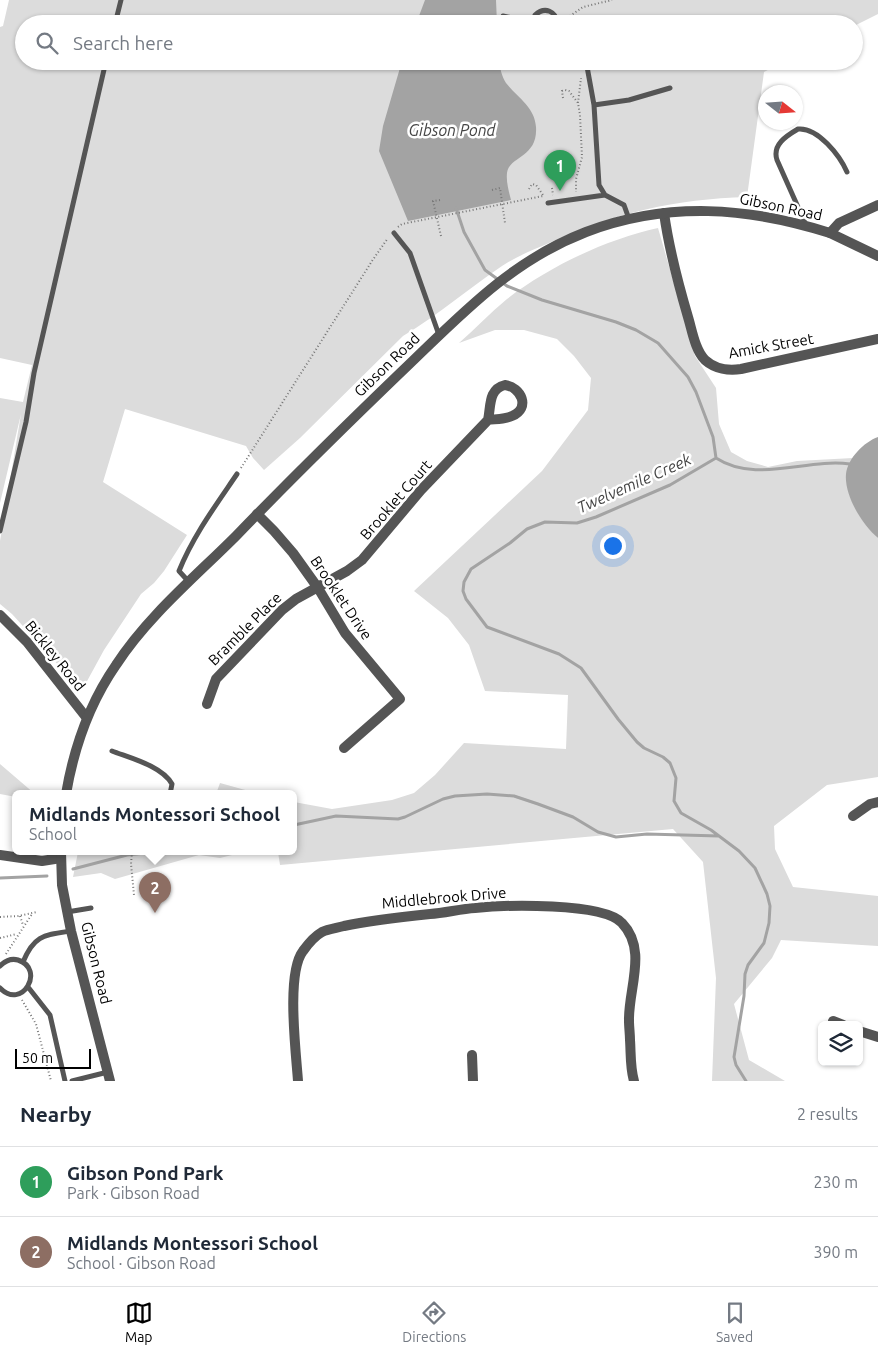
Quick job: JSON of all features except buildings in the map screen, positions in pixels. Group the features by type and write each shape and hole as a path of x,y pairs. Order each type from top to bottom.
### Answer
{"street":[{"name":"Gibson Road","path":"67,790 74,755 86,717 99,691 124,652 256,514 439,335 478,298 500,281 534,257 586,232 629,219 697,210 734,212 775,218 830,233 839,223 878,205"},
{"name":"Amick Street","path":"664,213 673,265 694,337 701,356 712,365 725,369 741,369 878,340"},
{"path":"830,233 878,256"},
{"name":"Brooklet Court","path":"318,588 362,560 421,490 488,420"},
{"name":"Brooklet Drive","path":"256,514 293,553 318,588 352,644 400,699 344,748"},
{"name":"Bramble Place","path":"207,704 216,679 282,610 296,599 318,588"},
{"name":"Bickley Road","path":"0,615 26,642 86,717"},
{"path":"853,816 870,804 878,802"},
{"path":"0,855 42,861 61,855"},
{"name":"Gibson Road","path":"61,855 62,885 71,931 109,1076"},
{"name":"Middlebrook Drive","path":"298,1081 294,1034 296,969 302,952 322,932 376,920 478,908 524,906 580,908 607,913 616,917 628,931 635,948 636,957 630,994 629,1021 631,1068 634,1081"},
{"path":"863,1032 878,1037"},
{"path":"472,1055 473,1081"}],"lane":[{"path":"117,15 121,0"},
{"path":"535,15 546,10 554,15"},
{"path":"0,531 26,422 34,373 104,70"},
{"path":"588,70 594,105 599,185 605,195 624,205 629,219"},
{"path":"594,105 629,100 670,88"},
{"path":"806,226 777,160 775,152 778,144 798,129 810,130 831,148 841,160 847,172"},
{"path":"548,200 605,195"},
{"path":"394,233 410,253 439,335"},
{"path":"189,582 179,571 205,522 237,474"},
{"path":"112,751 145,764 165,776 172,784 171,790"},
{"path":"67,912 91,908"},
{"path":"23,962 32,944 40,937 71,931"},
{"path":"0,966 13,959 23,962 31,976 28,987 24,991 13,995 0,988"},
{"path":"28,987 50,1015 65,1081"},
{"path":"72,1081 109,1076"}],"path":[{"path":"571,15 581,8 612,0"},
{"path":"576,194 576,179 582,157 578,103 585,70"},
{"path":"563,98 562,91 567,90 578,103"},
{"path":"529,189 532,184 536,185 548,200 553,196 552,188"},
{"path":"492,190 500,188 505,223"},
{"path":"237,474 372,261 387,239 402,224 543,196"},
{"path":"440,200 433,201 441,236"},
{"path":"132,855 134,895"},
{"path":"0,917 20,916 37,912"},
{"path":"5,954 32,914"},
{"path":"20,916 28,919"},
{"path":"20,916 23,928"},
{"path":"0,938 19,934"},
{"path":"22,1000 36,1024 51,1081"}],"shaded area":[{"path":"9,0 878,0 878,14 863,22 863,15 15,15 15,70 768,70 764,72 762,85 758,85 758,116 747,197 695,201 621,216 573,232 513,259 403,336 300,438 264,470 253,458 246,446 125,409 103,482 187,535 164,571 141,594 104,650 86,683 80,689 12,614 0,604 0,541 21,414 0,503 0,398 23,402 32,365 0,358 0,27 3,26"},
{"path":"658,228 695,356 716,388 719,424 731,452 747,461 768,467 797,461 853,458 847,472 848,489 851,499 866,526 878,538 878,777 827,785 774,826 775,849 793,887 878,896 878,946 781,940 772,958 734,1004 749,1060 785,1081 712,1081 716,978 703,862 673,829 280,865 278,855 297,855 297,803 332,809 392,800 414,793 435,775 464,743 566,749 568,695 485,691 469,645 448,618 414,591 542,471 588,410 591,378 574,356 557,339 524,330 495,330 459,343 507,299 559,265 619,239"},
{"path":"0,764 30,790 12,790 12,796 0,794"},
{"path":"220,783 245,790 217,790"},
{"path":"77,855 199,855 115,879 101,873 73,877"},
{"path":"199,855 232,855 220,858"}],"water":[{"path":"425,0 496,0 497,15 419,15"},
{"name":"Gibson Pond","path":"399,70 501,70 510,88 529,108 536,127 533,145 509,167 507,180 511,200 408,221 379,151 383,126"},
{"path":"878,437 878,538 860,518 855,509 848,491 846,474 850,462 858,451"}],"waterway":[{"name":"Twelvemile Creek","path":"456,208 464,232 485,270 507,286 542,300 616,322 636,330 658,343 688,377 696,392 713,437 716,458"},
{"name":"Twelvemile Creek","path":"716,458 670,485 596,517 577,523 545,522 527,529 510,543 471,569 464,582 463,591 466,599 487,627 559,654 581,668 637,742 670,763 676,778 674,801 681,813 711,830 739,851 755,868 767,894 770,906 769,923 764,943 748,965 745,974 744,996 734,1057 736,1065 746,1081"},
{"path":"716,458 731,465 764,470 816,464 850,464"},
{"path":"297,824 336,816 398,819 443,799 455,796 487,794 514,796 573,817 598,832 616,837 647,834 719,836"},
{"path":"73,869 127,855"},
{"path":"0,878 47,876"}],"place":[{"name":"Gibson Pond Park","path":"560,191"},
{"name":"Midlands Montessori School","path":"155,913"}]}
